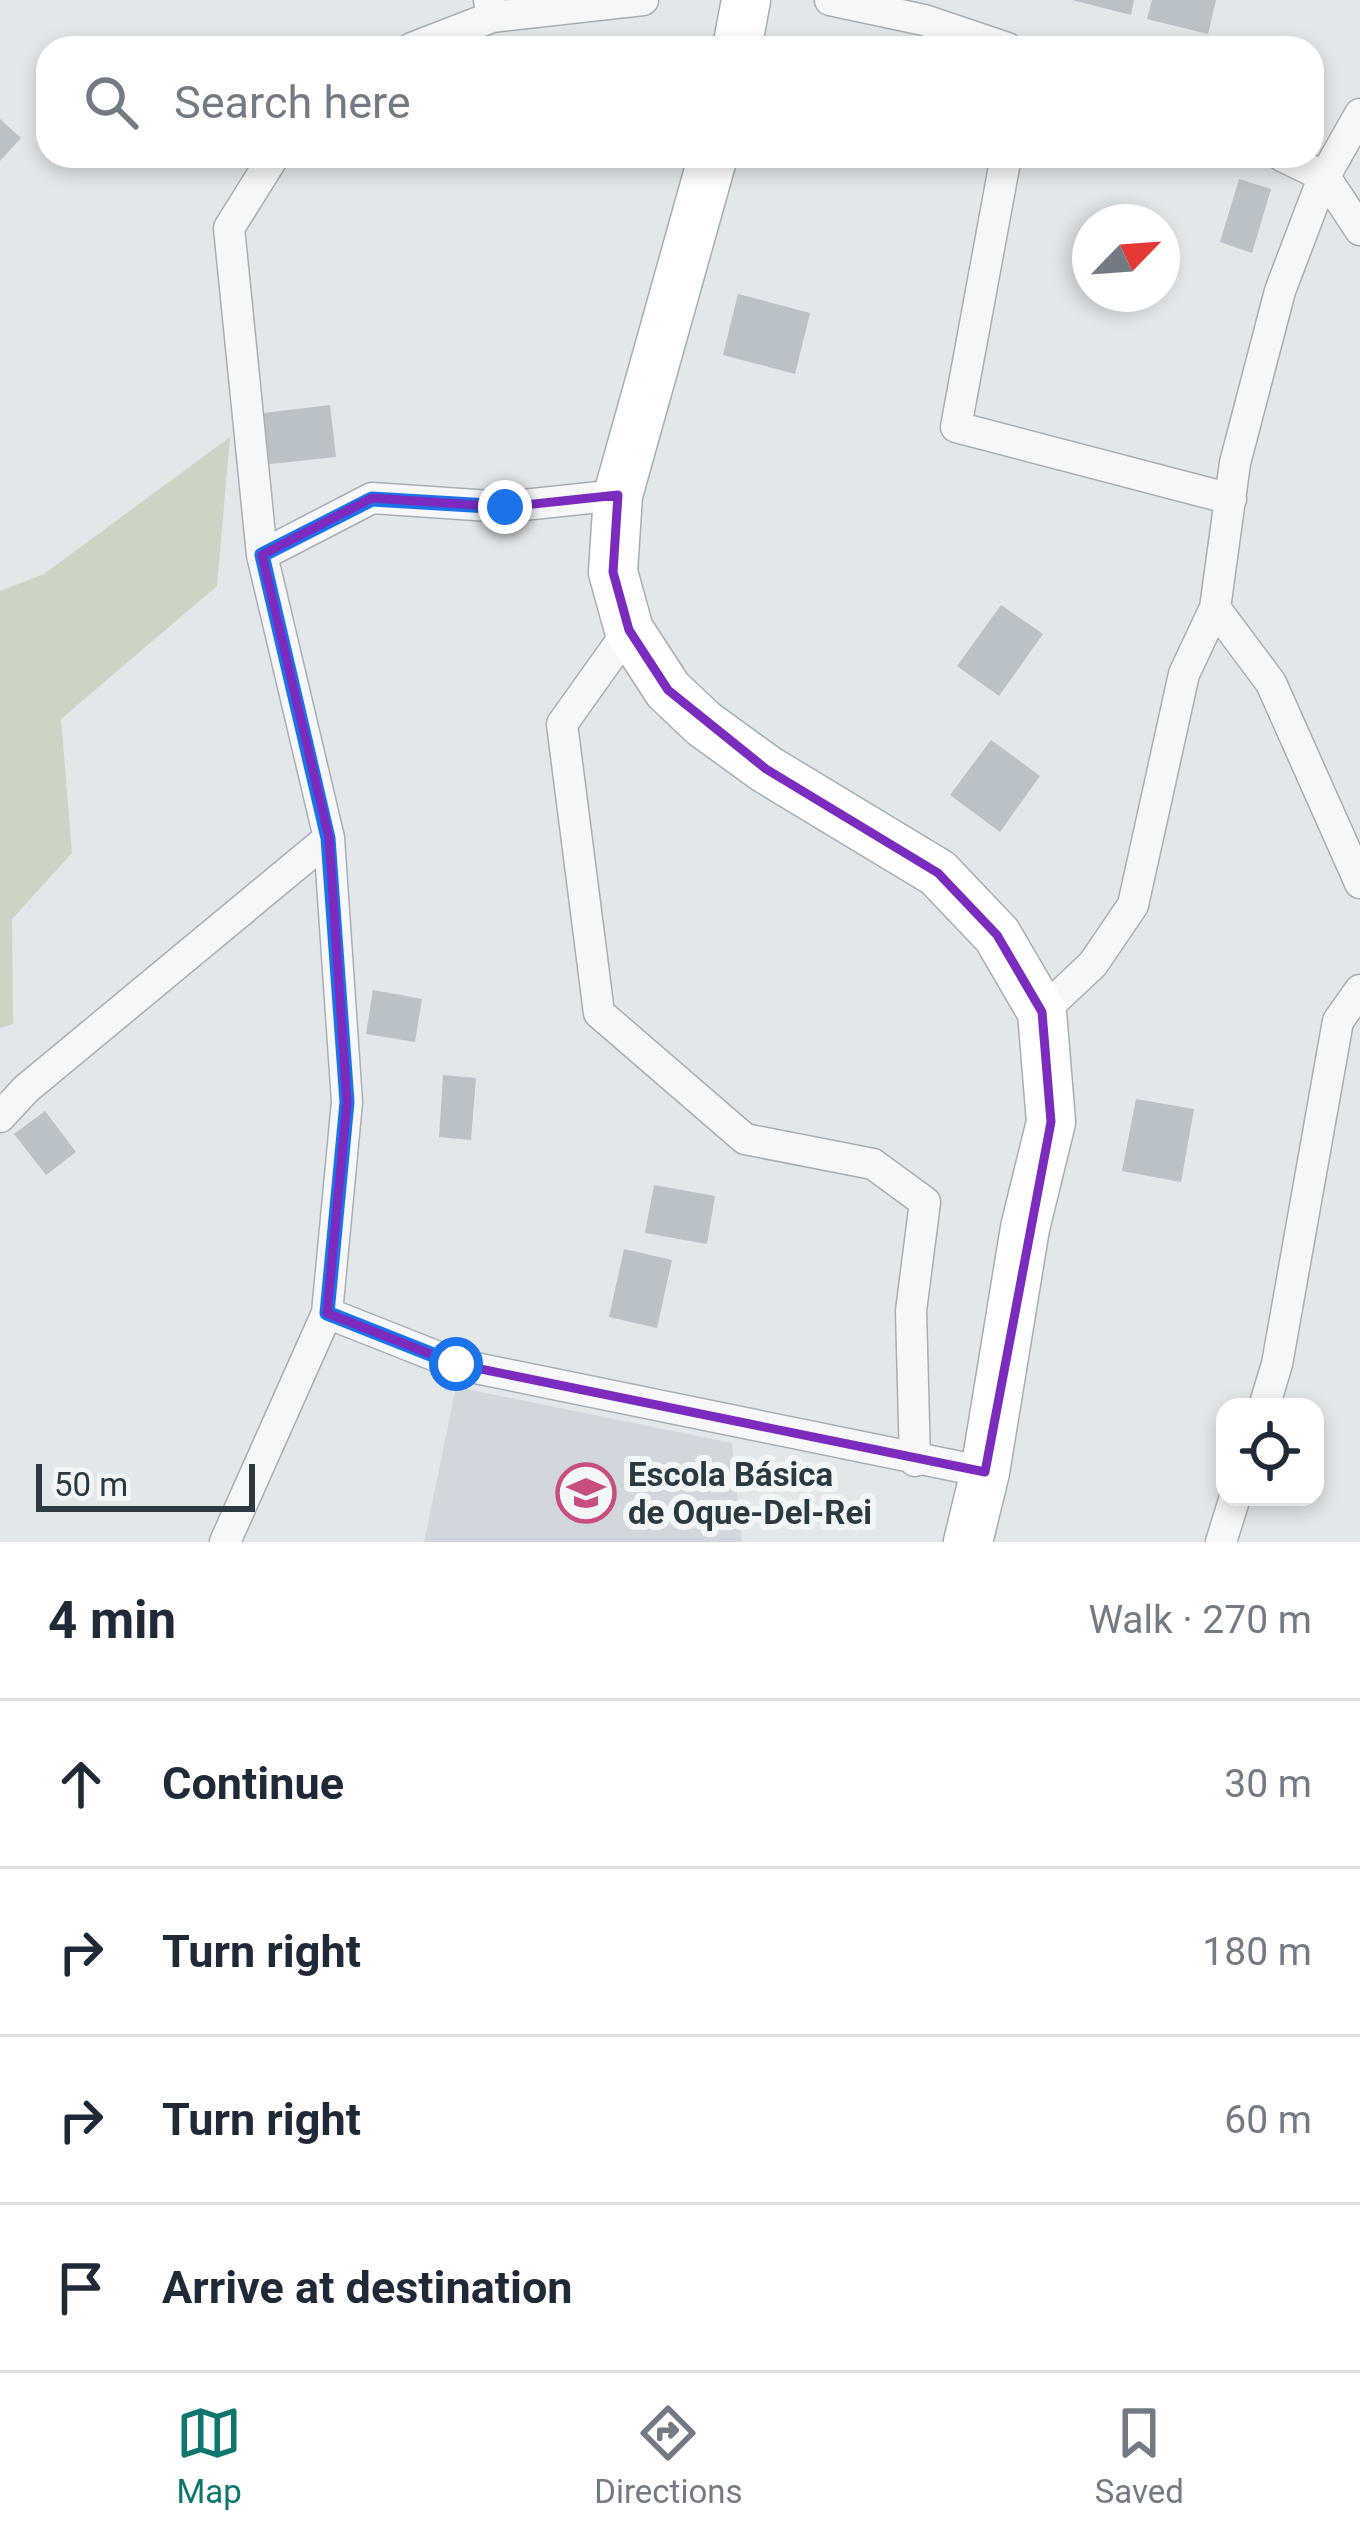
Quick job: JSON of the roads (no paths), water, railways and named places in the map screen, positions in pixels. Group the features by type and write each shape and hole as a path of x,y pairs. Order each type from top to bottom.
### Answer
{"main road":[{"path":"738,36 746,0"},
{"path":"710,168 617,495 613,572 629,630 668,690 704,724 766,769 938,873 998,935 1042,1012 1052,1123 1025,1228 985,1472 968,1542"}],"street":[{"path":"436,36 490,9 643,0"},
{"path":"830,0 924,20 971,36"},
{"path":"1042,1012 1093,964 1133,905 1184,674 1215,608 1235,463 1280,291 1325,177 1360,114"},
{"path":"225,1542 327,1313 347,1102 328,838 262,555 229,228 266,168"},
{"path":"1004,168 956,428 1231,499"},
{"path":"1307,168 1325,177 1359,225"},
{"path":"262,555 372,499 505,507 617,495"},
{"path":"1215,608 1271,683 1360,883"},
{"path":"629,630 562,724 599,1013 745,1139 872,1164 925,1202 911,1311 915,1461"},
{"path":"0,1117 26,1089 328,838"},
{"path":"1267,1398 1277,1364 1338,1021 1360,990"},
{"path":"327,1313 456,1364 985,1472"},
{"path":"1221,1542 1232,1506"}],"place":[{"name":"Escola Básica de Oque-Del-Rei","path":"586,1493"}]}
